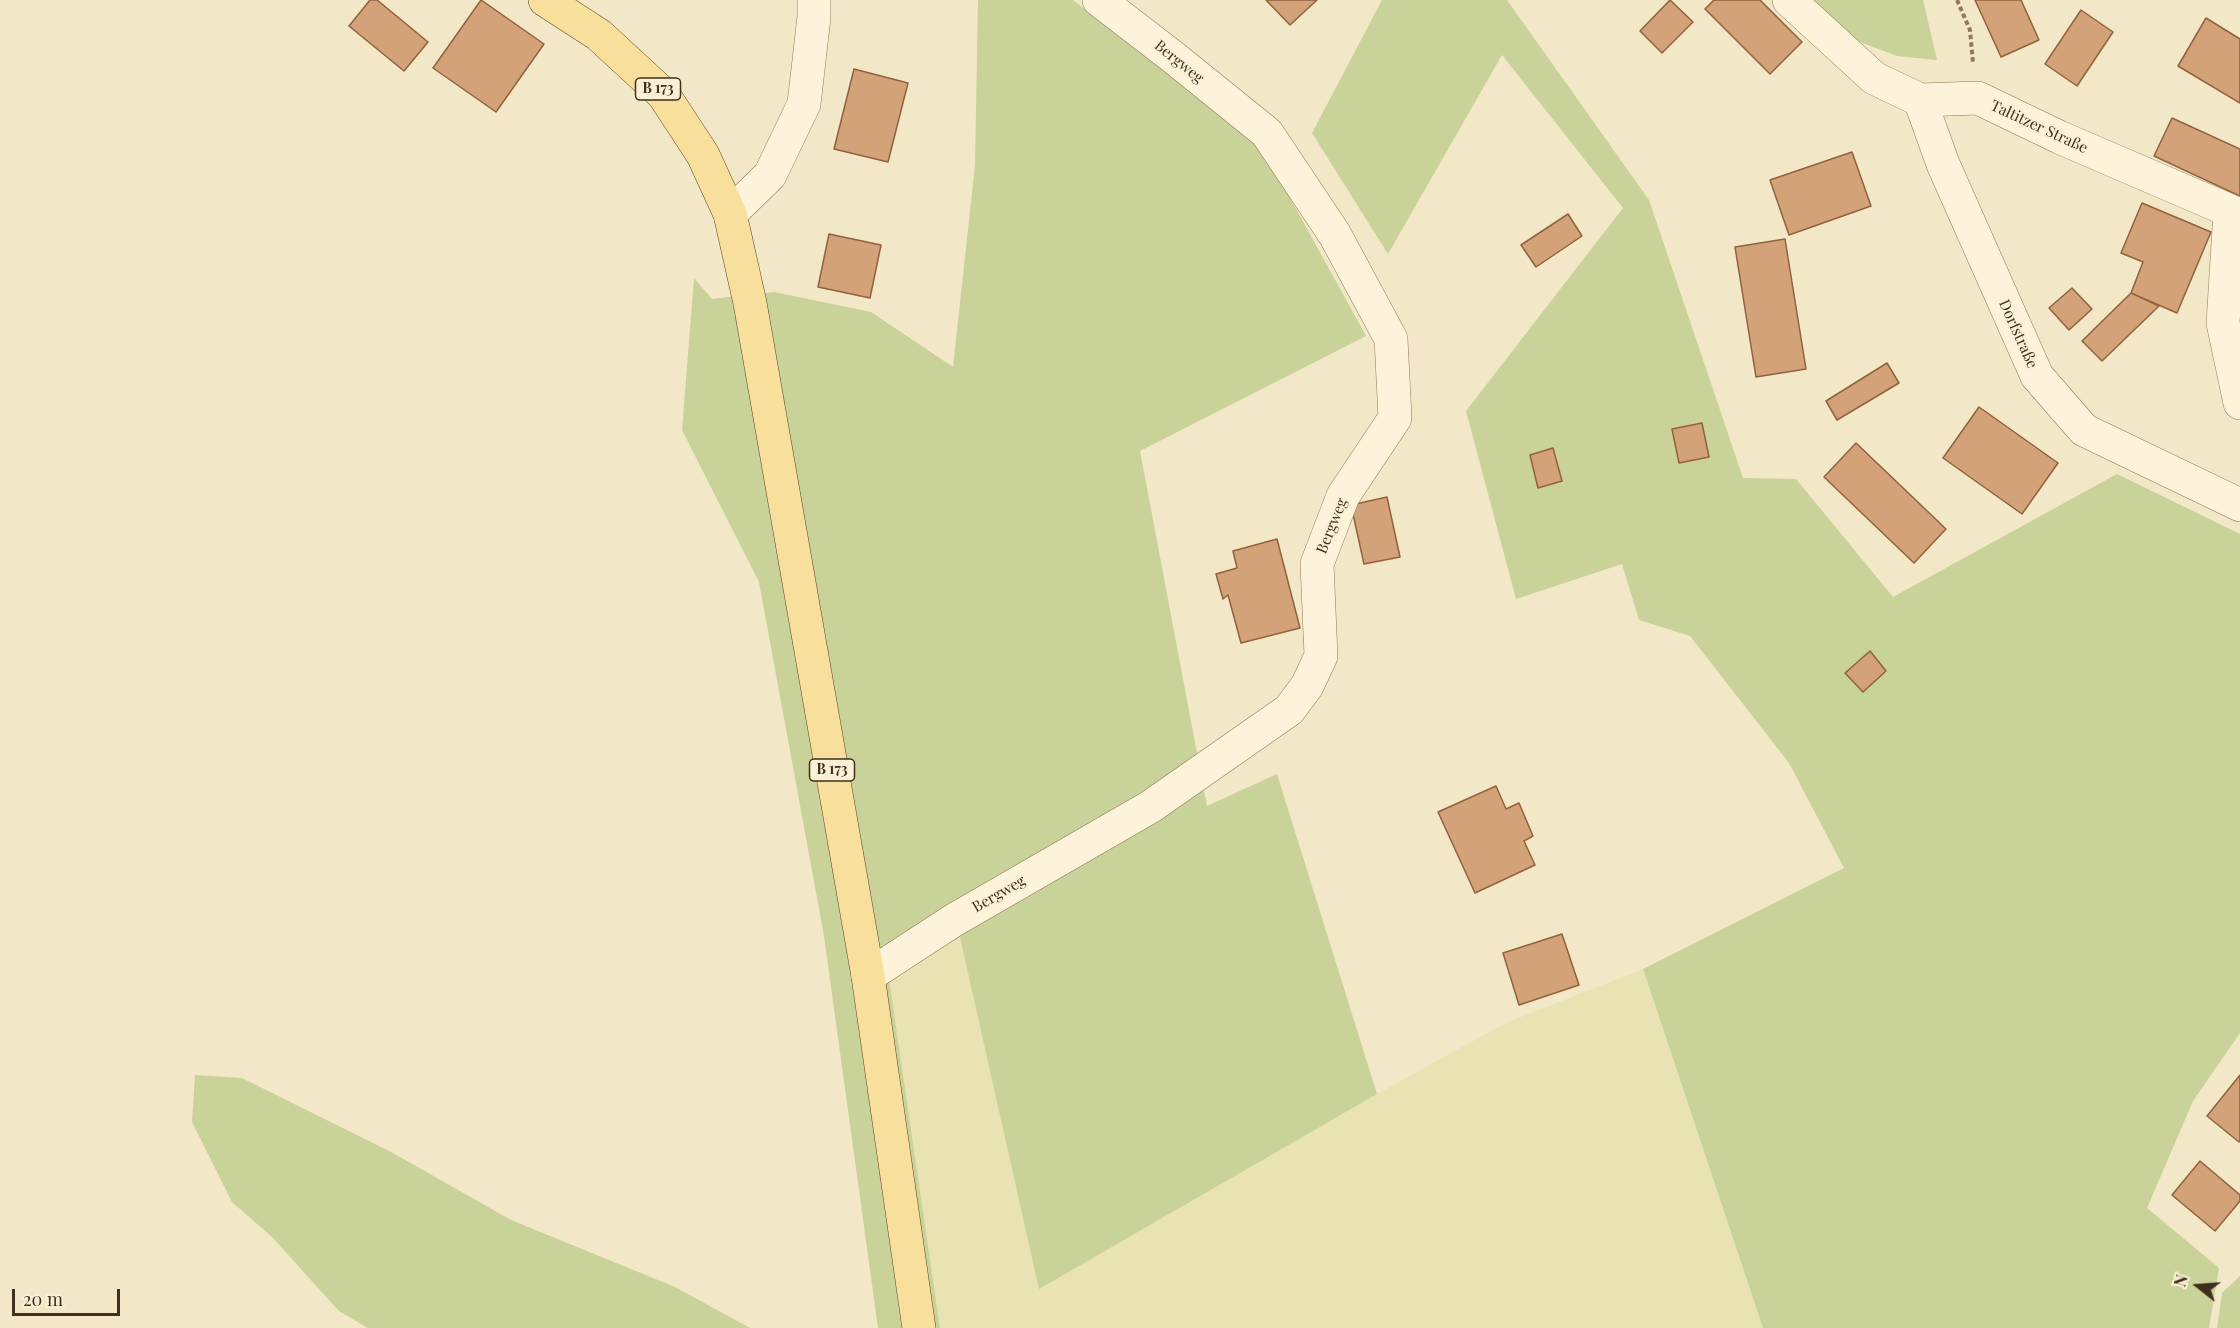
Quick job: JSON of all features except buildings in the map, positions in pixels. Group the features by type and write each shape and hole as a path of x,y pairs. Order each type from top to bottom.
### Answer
{"main road":[{"name":"B 173","path":"545,0 599,36 663,94 703,155 730,214 750,303 868,976 920,1328"}],"street":[{"path":"730,214 770,175 804,104 814,0"},
{"name":"Bergweg","path":"868,976 954,920 1150,807 1289,710 1307,686 1321,656 1317,564 1343,496 1395,418 1391,339 1335,235 1266,134 1173,57 1099,0"},
{"name":"Taltitzer Straße","path":"1789,0 1874,78 1920,100 1977,98 2059,137 2235,214"},
{"name":"Dorfstraße","path":"1920,100 1942,164 2037,376 2084,430 2240,505"},
{"path":"2235,214 2223,323 2240,404"}],"path":[{"path":"1958,0 1970,30 1977,98"}],"shaded area":[{"path":"961,936 1040,1288 1377,1094 1506,1023 1643,969 1763,1328 940,1328 889,979"}],"green space":[{"path":"978,0 1073,0 1262,147 1366,336 1140,451 1207,806 1277,774 1377,1094 1039,1289 960,937 889,979 940,1328 878,1328 824,936 759,582 682,430 694,278 712,299 774,292 871,312 953,367 975,165"},
{"path":"1382,0 1507,0 1649,200 1743,478 1796,479 1893,597 2117,474 2240,534 2240,1033 2193,1101 2147,1208 2219,1268 2209,1328 1763,1328 1643,969 1844,868 1789,763 1690,636 1639,620 1622,564 1516,599 1466,411 1623,208 1502,55 1388,254 1312,133"},
{"path":"1807,0 1923,0 1937,60 1897,56 1844,36"},
{"path":"195,1075 242,1078 393,1153 511,1220 675,1287 750,1328 368,1328 339,1311 272,1237 232,1202 192,1122"},
{"path":"2240,1276 2240,1328 2217,1328 2222,1293"}]}
